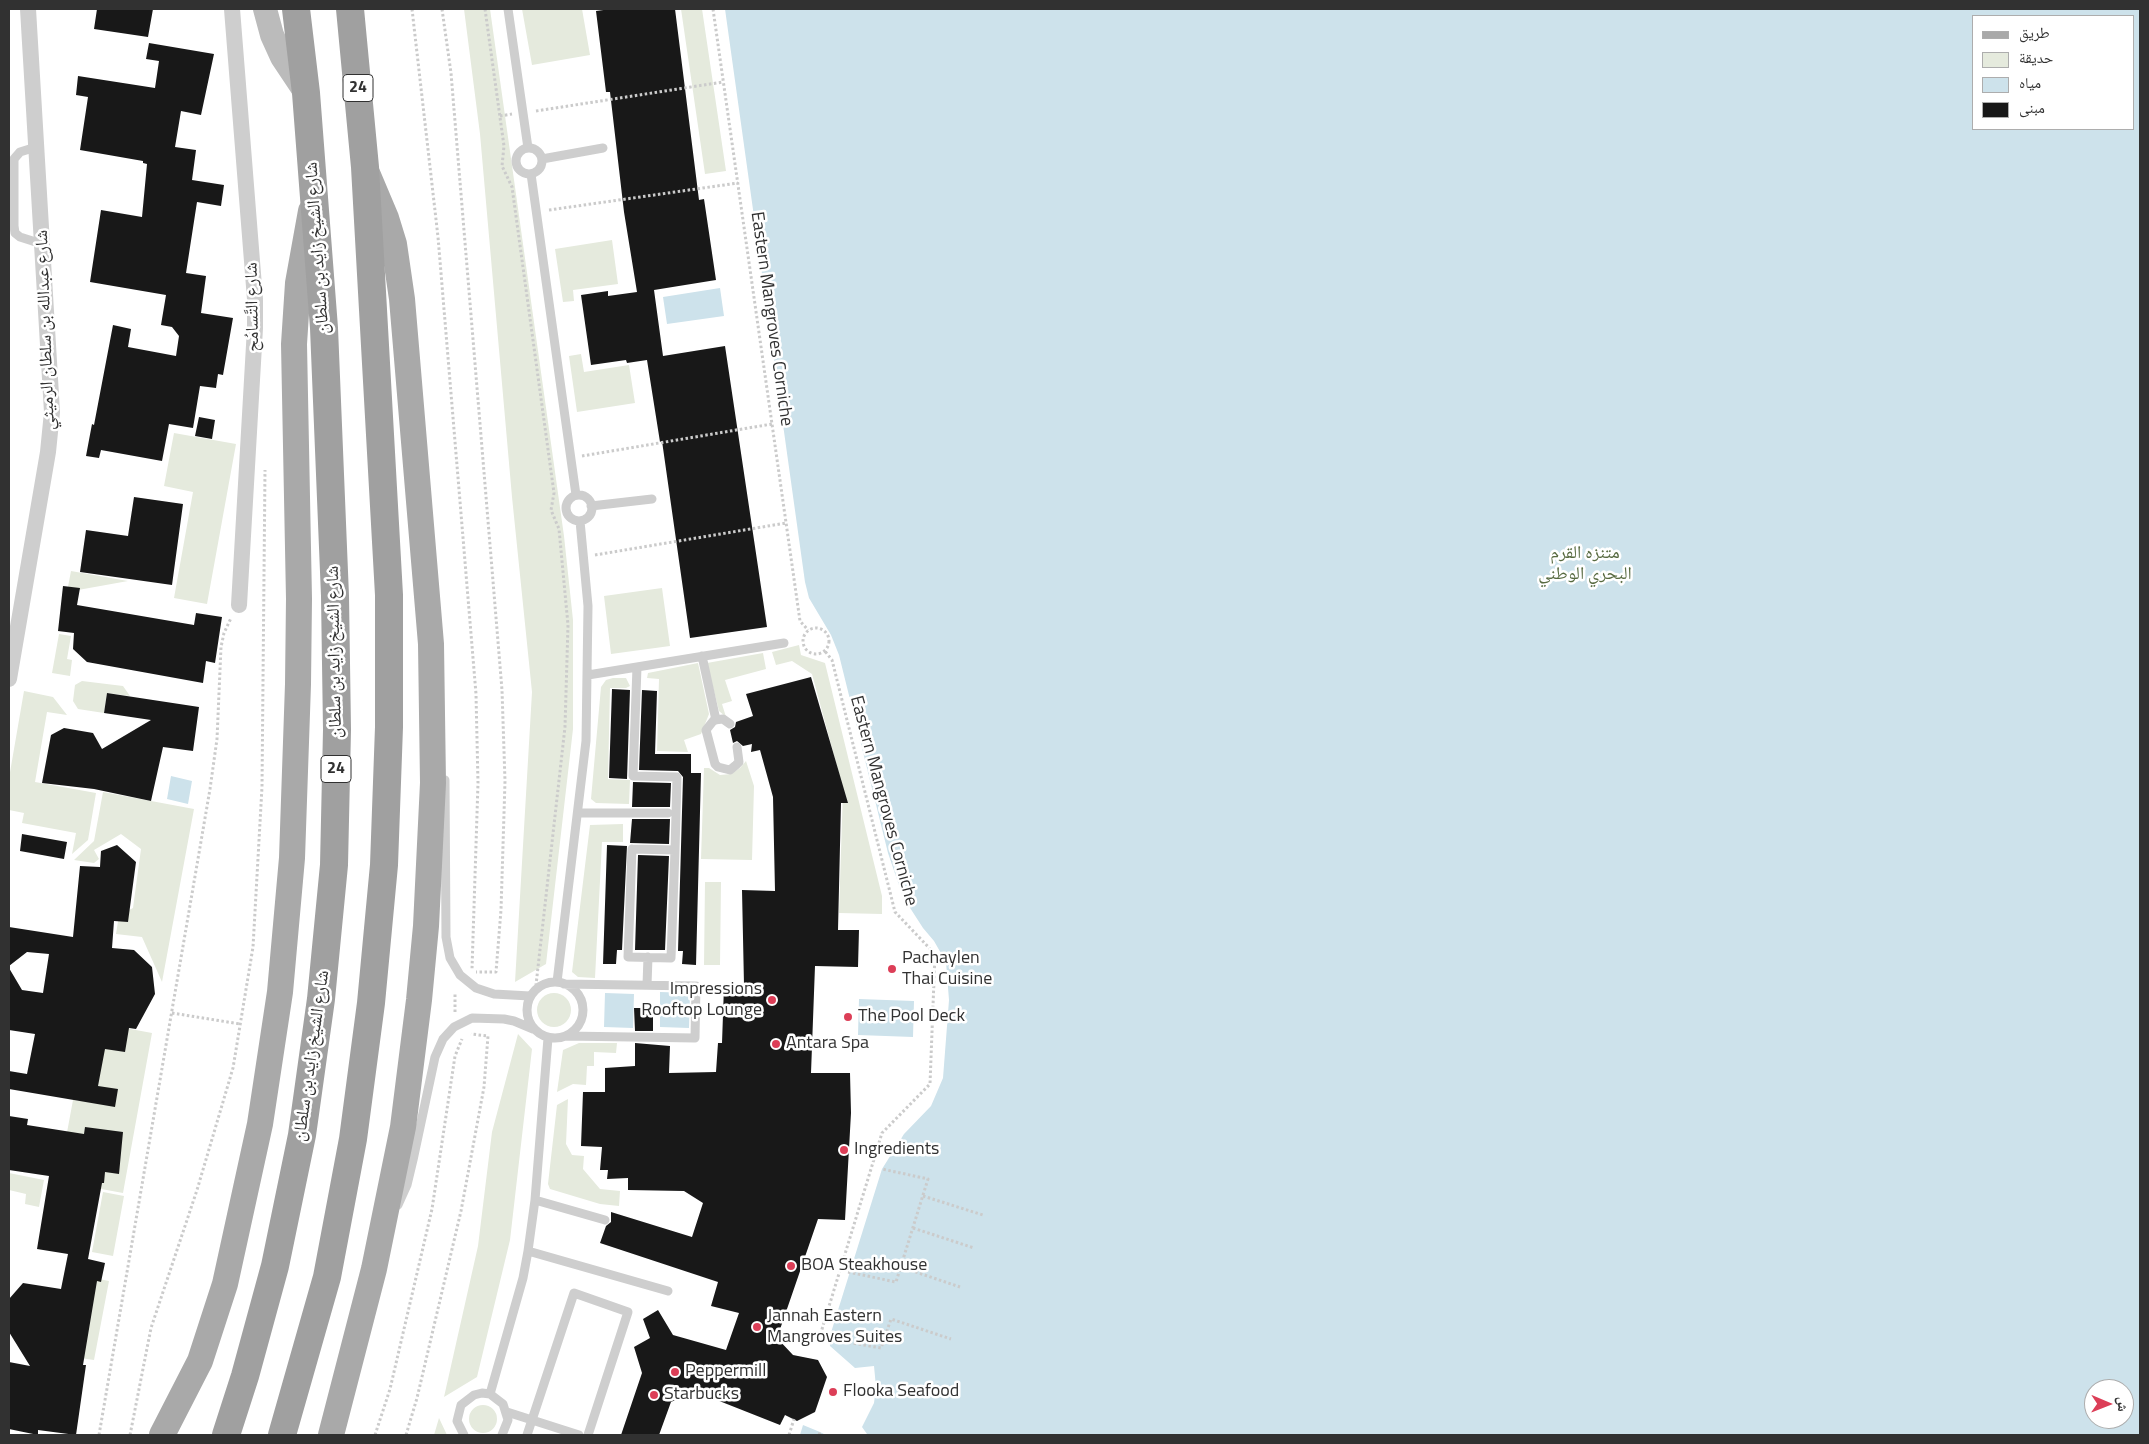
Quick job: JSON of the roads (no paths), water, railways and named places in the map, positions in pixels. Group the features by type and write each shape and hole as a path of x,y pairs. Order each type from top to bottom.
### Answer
{"highway":[{"name":"شارع الشيخ زايد بن سلطان","path":"226,1435 245,1376 275,1266 302,1135 321,999 334,865 337,730 336,596 324,328 306,93 296,9"},
{"name":"24","path":"282,1435 327,1276 353,1139 371,1003 384,865 389,727 389,595 365,167 350,9"}],"main road":[{"path":"265,9 272,35 282,57 306,93"},
{"path":"331,1435 383,1233 403,1127 419,1000 431,852 433,714 431,644 399,272 386,218 365,167"},
{"path":"175,1435 212,1329 233,1254 260,1124 277,1011 286,934 292,858 298,684 294,336 302,254 314,196"},
{"path":"162,1435 200,1361"}],"street":[{"name":"شارع عبدالله بن سلطان الرميثي","path":"9,679 15,607 51,432 51,399 28,9"},
{"name":"شارع التَّسامُح","path":"232,9 254,280 255,328 239,606"}],"lane":[{"path":"508,9 528,148"},
{"path":"36,147 20,152 14,159 14,226 15,233 20,237 42,244"},
{"path":"528,148 538,152 542,159 538,170 531,174 522,172 516,161 519,153 528,148"},
{"path":"542,159 603,148"},
{"path":"531,174 576,495"},
{"path":"576,495 587,498 591,506 590,514 580,521 572,519 566,512 569,500 576,495"},
{"path":"591,506 652,498"},
{"path":"560,983 586,742 588,606 580,521"},
{"path":"588,674 784,643"},
{"path":"702,656 716,720"},
{"path":"637,667 633,776 677,777 675,850 671,958 628,956 632,849 675,850"},
{"path":"433,714 442,748"},
{"path":"730,724 723,719 716,720 710,723 706,730 715,764 718,767 730,770 738,762 737,746"},
{"path":"444,769 446,937 450,958 460,975 476,988 494,994 533,993"},
{"path":"578,813 668,813"},
{"path":"647,985 648,958"},
{"path":"560,983 576,991 583,1008 579,1025 566,1036"},
{"path":"383,1233 406,1185 435,1057 443,1039 454,1027 472,1018 514,1021 548,1038 566,1036 695,1038 696,986 543,984 533,993 527,1013 533,1029"},
{"path":"490,1394 523,1278 528,1251 535,1200 548,1038"},
{"path":"535,1200 605,1220"},
{"path":"528,1251 668,1291"},
{"path":"527,1435 574,1294 628,1312 588,1435"},
{"path":"464,1435 458,1421 461,1405 474,1395 490,1394 498,1398 507,1412 508,1420 502,1435"},
{"path":"507,1412 579,1435"}],"water":[{"name":"متنزه القرم البحري الوطني","path":"725,9 2140,9 2140,1435 866,1435 862,1427 874,1403 876,1387 874,1366 855,1368 830,1346 829,1339 882,1169 904,1134 931,1106 943,1078 949,1000 946,962 934,941 923,928 903,897 888,853 839,655 831,635 809,598 805,582"},
{"path":"720,288 724,316 667,324 663,297"},
{"path":"171,776 192,781 188,804 167,799"},
{"path":"660,992 690,993 689,1028 660,1027"},
{"path":"605,993 634,994 633,1028 604,1027"},
{"path":"859,999 914,1001 913,1037 858,1035"},
{"path":"803,1425 820,1432 826,1435 800,1435"}],"place":[{"name":"Pachaylen Thai Cuisine","path":"892,969"},
{"name":"Impressions Rooftop Lounge","path":"772,1000"},
{"name":"The Pool Deck","path":"848,1017"},
{"name":"Antara Spa","path":"776,1044"},
{"name":"Ingredients","path":"844,1150"},
{"name":"BOA Steakhouse","path":"791,1266"},
{"name":"Jannah Eastern Mangroves Suites","path":"757,1327"},
{"name":"Peppermill","path":"675,1372"},
{"name":"Flooka Seafood","path":"833,1392"},
{"name":"Starbucks","path":"654,1395"}]}
